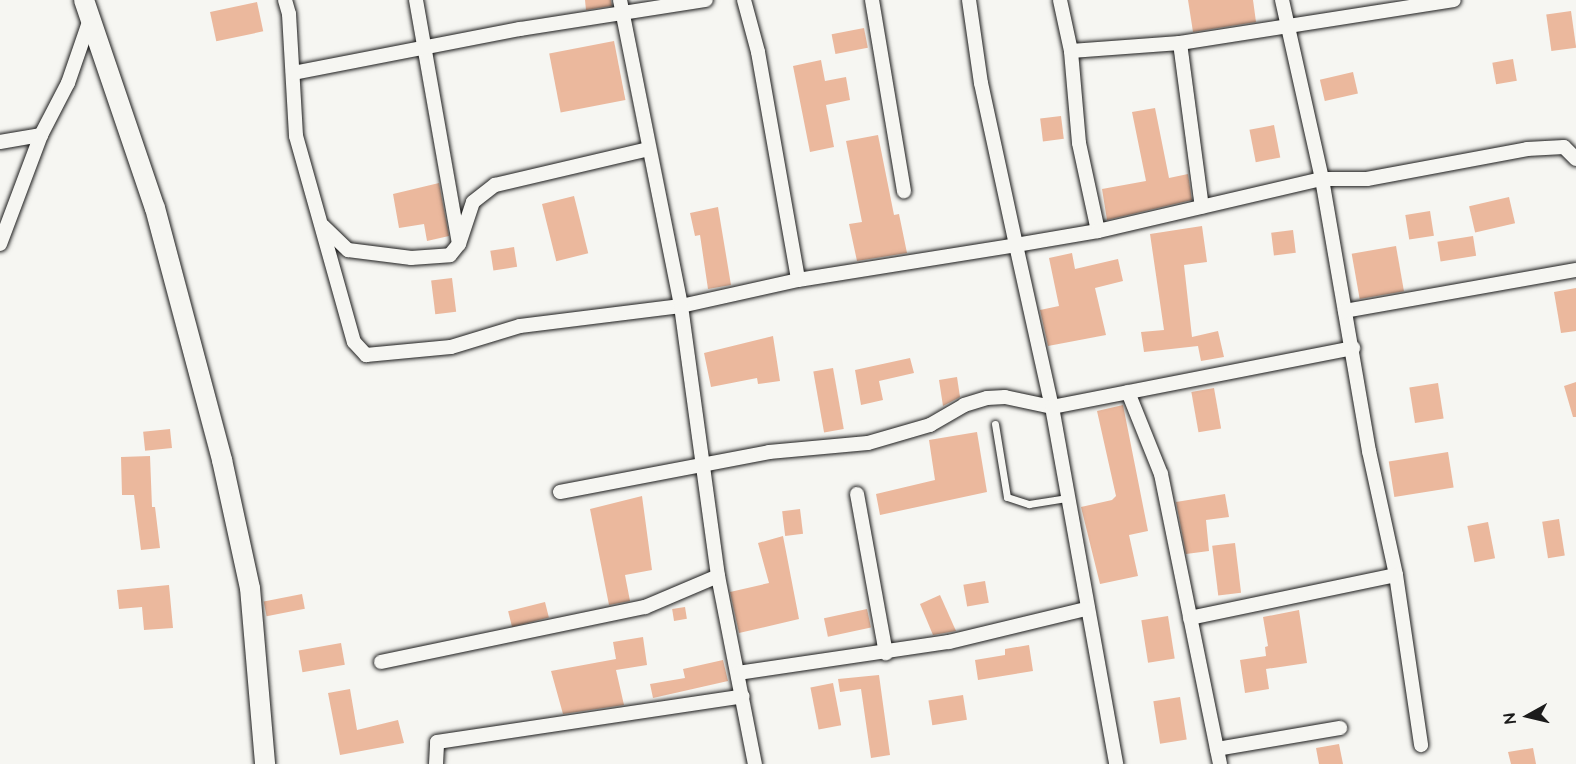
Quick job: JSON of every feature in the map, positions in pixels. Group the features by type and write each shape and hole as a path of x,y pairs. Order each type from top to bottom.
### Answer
{"street":[{"path":"84,0 154,208 222,460 250,588 265,764"},
{"path":"285,0 293,72 296,136 354,342 366,355 451,347 520,326 681,306 798,280 1098,231 1322,179 1367,179 1527,149 1564,147 1576,159"},
{"path":"416,0 459,244"},
{"path":"293,72 621,7 706,0"},
{"path":"744,0 758,52 798,280"},
{"path":"872,0 904,191"},
{"path":"969,0 981,83 1052,407 1085,609 1116,764"},
{"path":"1059,0 1071,51 1079,143 1098,231"},
{"path":"1282,0 1322,179 1369,451 1396,575 1421,745"},
{"path":"1071,51 1179,43 1454,0"},
{"path":"621,7 681,306 718,576 755,764"},
{"path":"0,244 41,135 68,84 90,19"},
{"path":"1179,43 1202,207"},
{"path":"0,142 41,135"},
{"path":"322,225 348,250 411,258 450,255 459,244 474,202 495,185 649,149"},
{"path":"1345,311 1576,270"},
{"path":"560,492 769,452 868,443 930,425 964,405 987,398 1005,397 1052,407 1353,348"},
{"path":"1128,392 1161,474 1220,764"},
{"path":"857,494 886,653"},
{"path":"1190,618 1396,575"},
{"path":"381,662 645,607 718,576"},
{"path":"738,673 949,642 1085,609"},
{"path":"436,764 437,742 743,696"},
{"path":"1217,748 1340,728"}],"lane":[{"path":"995,424 1007,497 1029,504 1068,498"}],"building":[{"path":"585,0 611,0 612,6 586,10"},
{"path":"1188,0 1253,0 1256,22 1193,32"},
{"path":"257,2 263,31 216,41 210,12"},
{"path":"1571,11 1576,48 1551,51 1546,14"},
{"path":"864,28 868,48 835,54 832,34"},
{"path":"614,41 625,100 561,112 549,54"},
{"path":"1513,59 1517,81 1496,84 1492,63"},
{"path":"821,60 825,81 846,77 850,100 826,105 834,147 810,152 793,66"},
{"path":"1353,72 1358,93 1325,101 1320,80"},
{"path":"1155,108 1169,178 1188,174 1192,200 1107,220 1102,189 1146,181 1132,112"},
{"path":"1061,116 1064,139 1043,141 1040,119"},
{"path":"1274,125 1280,157 1256,162 1249,130"},
{"path":"878,135 894,215 899,214 907,253 857,261 849,224 862,222 846,141"},
{"path":"439,183 449,236 427,241 424,224 399,228 393,194"},
{"path":"574,196 588,253 556,261 542,204"},
{"path":"1509,197 1515,223 1475,233 1469,206"},
{"path":"718,207 731,285 708,289 700,235 695,236 690,213"},
{"path":"1430,211 1434,236 1409,240 1405,215"},
{"path":"1202,226 1207,262 1184,265 1192,337 1218,331 1224,357 1201,361 1198,346 1144,352 1141,332 1164,330 1150,234"},
{"path":"1293,230 1296,253 1274,256 1271,233"},
{"path":"1473,236 1476,256 1441,261 1437,242"},
{"path":"1396,246 1404,291 1360,299 1352,254"},
{"path":"514,247 517,267 493,271 490,251"},
{"path":"1072,253 1075,269 1118,259 1123,281 1095,288 1106,335 1048,346 1040,310 1059,306 1049,258"},
{"path":"452,278 456,312 435,314 431,281"},
{"path":"1576,288 1576,331 1561,333 1554,292"},
{"path":"773,336 780,381 758,384 757,378 711,387 704,353"},
{"path":"910,358 914,373 879,381 883,400 861,405 855,370"},
{"path":"833,368 844,429 824,433 813,371"},
{"path":"957,377 960,397 943,406 939,380"},
{"path":"1576,382 1576,417 1573,417 1564,386"},
{"path":"1438,383 1444,419 1415,423 1409,388"},
{"path":"1214,388 1221,428 1198,432 1191,392"},
{"path":"1123,405 1148,531 1129,535 1138,576 1100,584 1081,507 1112,500 1116,496 1097,411"},
{"path":"170,429 172,448 145,451 143,432"},
{"path":"977,432 987,492 880,515 876,494 935,480 929,440"},
{"path":"1448,452 1454,488 1394,497 1389,461"},
{"path":"150,456 152,507 155,507 160,548 141,550 134,495 122,495 121,457"},
{"path":"1225,494 1229,517 1206,520 1209,551 1186,554 1176,502"},
{"path":"642,496 652,570 625,575 630,601 609,605 590,509"},
{"path":"800,509 803,534 785,536 782,511"},
{"path":"1559,519 1565,556 1548,558 1542,522"},
{"path":"1488,522 1495,558 1474,562 1467,526"},
{"path":"783,536 799,619 739,633 730,592 769,583 758,543"},
{"path":"1235,543 1241,593 1218,595 1212,546"},
{"path":"985,581 989,603 967,606 963,585"},
{"path":"169,585 173,628 144,630 142,607 119,609 117,590"},
{"path":"302,594 305,609 267,616 264,601"},
{"path":"940,595 956,631 933,635 920,604"},
{"path":"545,602 549,618 512,627 508,611"},
{"path":"685,607 687,619 674,621 672,609"},
{"path":"867,609 871,628 828,637 824,618"},
{"path":"1299,610 1307,663 1266,669 1269,689 1245,693 1240,660 1266,656 1265,647 1268,646 1263,617"},
{"path":"1168,616 1175,658 1148,663 1141,620"},
{"path":"643,637 647,665 616,670 624,705 563,714 551,671 616,659 613,642"},
{"path":"341,643 345,665 302,672 299,650"},
{"path":"1029,645 1033,671 978,680 975,660 1005,655 1005,649"},
{"path":"723,660 728,681 653,698 650,684 685,678 683,669"},
{"path":"879,675 890,755 871,758 861,689 840,692 838,679"},
{"path":"833,683 841,725 819,730 810,687"},
{"path":"350,689 357,730 398,720 404,743 340,755 328,693"},
{"path":"963,695 967,720 932,725 928,700"},
{"path":"1180,697 1187,739 1160,744 1153,701"},
{"path":"1339,744 1343,764 1319,764 1316,748"},
{"path":"1533,748 1536,764 1511,764 1508,752"}]}
